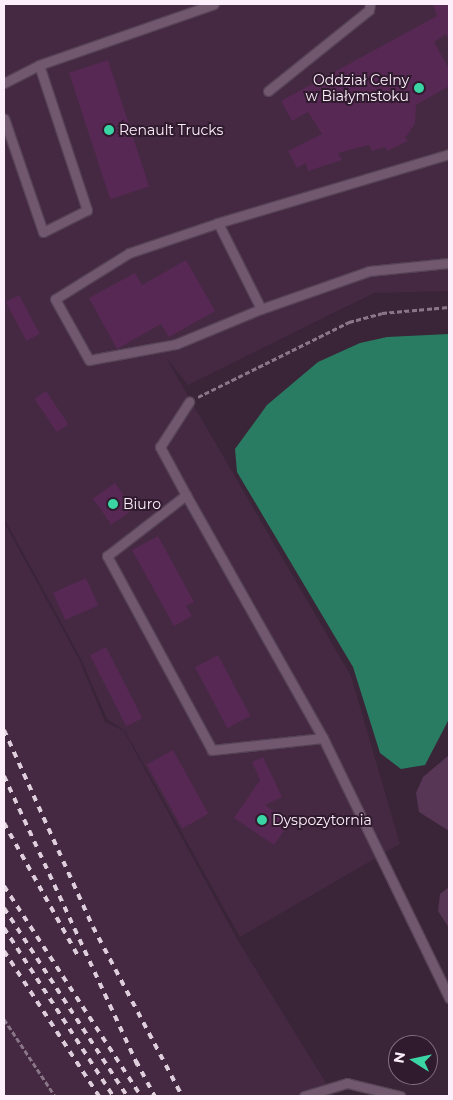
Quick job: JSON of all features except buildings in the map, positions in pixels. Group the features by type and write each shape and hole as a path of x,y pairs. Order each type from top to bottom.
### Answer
{"lane":[{"path":"4,83 39,65 214,4"},
{"path":"268,91 369,10 370,4"},
{"path":"4,118 43,232 87,210 39,65"},
{"path":"449,154 218,223 129,253 55,299 88,360 176,344 261,309 369,271 449,263"},
{"path":"218,223 261,309"},
{"path":"189,402 160,447 323,738 449,998"},
{"path":"186,495 107,556 212,750 323,738"},
{"path":"304,1096 347,1082 400,1096"}],"path":[{"path":"189,402 349,322 382,313 449,306"},
{"path":"4,1019 56,1096"}],"shaded area":[{"path":"4,4 449,4 449,291 374,293 188,385 166,358 351,676 400,844 240,937 125,731 107,719 80,657 4,518"},
{"path":"449,334 449,719 425,765 401,769 380,753 353,667 237,472 235,449 267,405 318,362 360,343 387,337"},
{"path":"4,522 79,659 105,722 124,731 237,939 334,1096 4,1096"},
{"path":"449,755 449,831 419,812 416,793 423,777"},
{"path":"449,887 449,928 438,911 440,894"}],"railway":[{"path":"4,730 93,927 182,1096"},
{"path":"4,776 138,1066"},
{"path":"4,823 78,956"},
{"path":"4,886 141,1096"},
{"path":"4,908 127,1096"},
{"path":"4,928 113,1096"},
{"path":"4,951 99,1096"},
{"path":"136,1061 155,1096"}],"place":[{"name":"Oddział Celny w Białymstoku","path":"419,88"},
{"name":"Renault Trucks","path":"109,130"},
{"name":"Biuro","path":"113,504"},
{"name":"Dyspozytornia","path":"262,820"}]}
